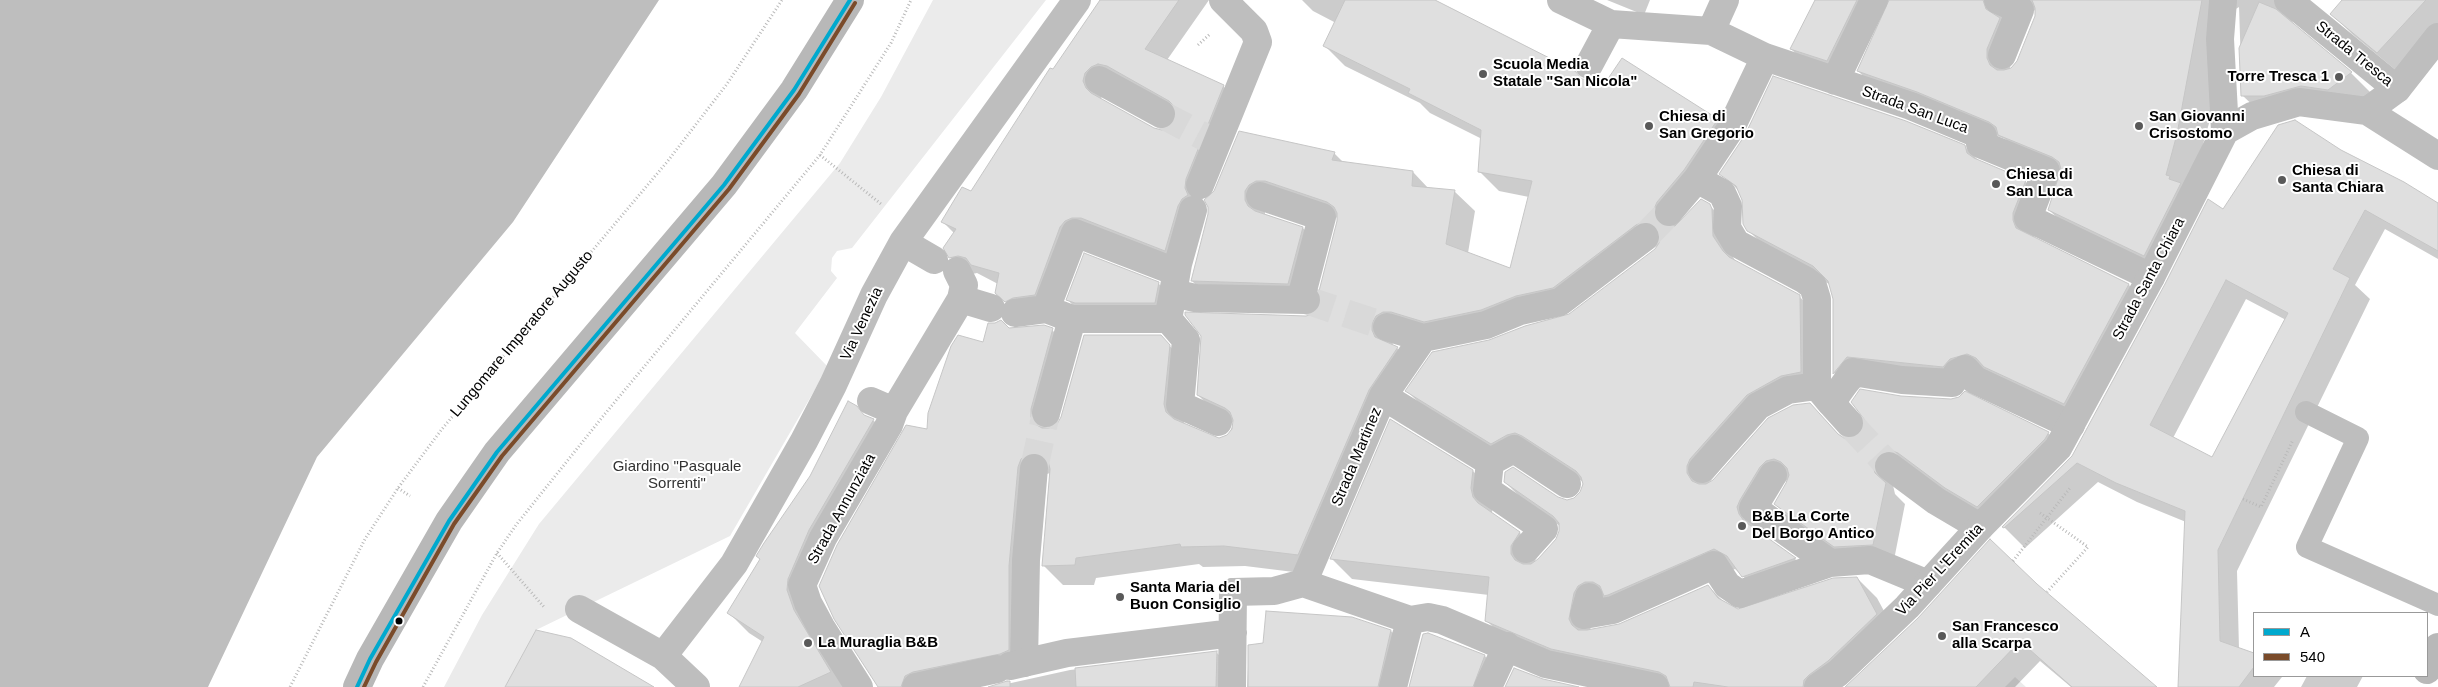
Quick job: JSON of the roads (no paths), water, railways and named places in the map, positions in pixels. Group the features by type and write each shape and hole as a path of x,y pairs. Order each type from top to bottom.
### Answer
{"main road":[{"path":"357,687 370,660 449,520 497,452 724,185 794,90 850,0"},
{"path":"2428,668 2438,647"}],"street":[{"name":"Via Venezia","path":"663,656 862,397 874,295 903,242 1077,0"},
{"path":"1218,422 1180,405 1186,340 1173,295 1196,197 1214,142 1258,42 1254,31 1223,0"},
{"path":"1570,5 1610,24 1711,31 1725,0"},
{"path":"1835,81 1874,0"},
{"path":"1998,0 2020,10 2002,55"},
{"name":"Strada Santa Chiara","path":"2058,448 2151,277 2225,131 2220,38 2224,0"},
{"name":"Strada Tresca","path":"2288,0 2397,89"},
{"path":"1589,65 1610,24"},
{"name":"Strada San Luca","path":"1711,31 1765,57 1911,106 1983,136 1980,144 2046,172 2028,218 2151,277"},
{"path":"2367,111 2397,89 2438,37"},
{"path":"1670,212 1697,179 1731,128 1765,57"},
{"path":"1099,80 1161,114"},
{"path":"2225,131 2252,116 2299,102 2367,111 2438,156"},
{"path":"1697,179 1722,192 1728,206 1728,228 1736,243 1813,286 1817,299 1832,404"},
{"path":"961,299 1003,310 1046,309 1072,319 1173,295 1218,299 1303,299 1322,217 1260,196"},
{"path":"1046,309 1075,233 1173,295"},
{"path":"1387,326 1423,338 1486,325 1520,312 1560,302 1645,237"},
{"path":"862,397 961,299 964,285 946,266 903,242"},
{"path":"1046,413 1072,319"},
{"name":"Strada Martinez","path":"1303,583 1383,396 1423,338"},
{"path":"1832,404 1853,372 1902,380 1952,383 1956,373 1965,370 1975,380 2071,425"},
{"path":"1702,469 1758,406 1788,390 1832,404"},
{"path":"1383,396 1490,462"},
{"name":"Strada Annunziata","path":"858,687 821,627 808,603 802,585 823,538 889,425 862,397"},
{"name":"Via Pier L'Eremita","path":"1818,687 1838,673 1907,607 2058,448"},
{"path":"1490,462 1514,449 1567,484"},
{"path":"1490,462 1487,490 1544,529 1526,549"},
{"path":"1889,466 1936,501 1980,528"},
{"path":"1010,666 1026,560 1034,468"},
{"path":"1773,475 1752,508 1830,562"},
{"path":"1589,597 1584,615 1614,610 1676,584 1714,565 1727,585 1740,594 1830,562 1870,560 1928,584"},
{"path":"1232,687 1233,592 1274,591 1303,583 1410,620 1428,617 1442,620 1507,646 1555,676 1655,687"},
{"path":"579,609 663,656 696,687"},
{"path":"1393,687 1410,620"},
{"path":"916,687 1067,653 1233,633"},
{"path":"1488,687 1507,646"}],"lane":[{"path":"2306,412 2358,438 2308,547 2438,605"}],"tunnel":[{"path":"1161,114 1210,140"},
{"path":"1645,237 1669,212"},
{"path":"1306,300 1387,327"},
{"path":"1034,468 1046,413"},
{"path":"1849,423 1889,466"}],"place":[{"name":"Scuola Media Statale \"San Nicola\"","path":"1483,74"},
{"name":"Torre Tresca 1","path":"2339,77"},
{"name":"Chiesa di San Gregorio","path":"1649,126"},
{"name":"San Giovanni Crisostomo","path":"2139,126"},
{"name":"Chiesa di Santa Chiara","path":"2282,180"},
{"name":"Chiesa di San Luca","path":"1996,184"},
{"name":"B&B La Corte Del Borgo Antico","path":"1742,526"},
{"name":"Santa Maria del Buon Consiglio","path":"1120,597"},
{"name":"San Francesco alla Scarpa","path":"1942,636"},
{"name":"La Muraglia B&B","path":"808,643"}],"park label":[{"name":"Giardino \"Pasquale Sorrenti\"","path":"677,476"}]}
